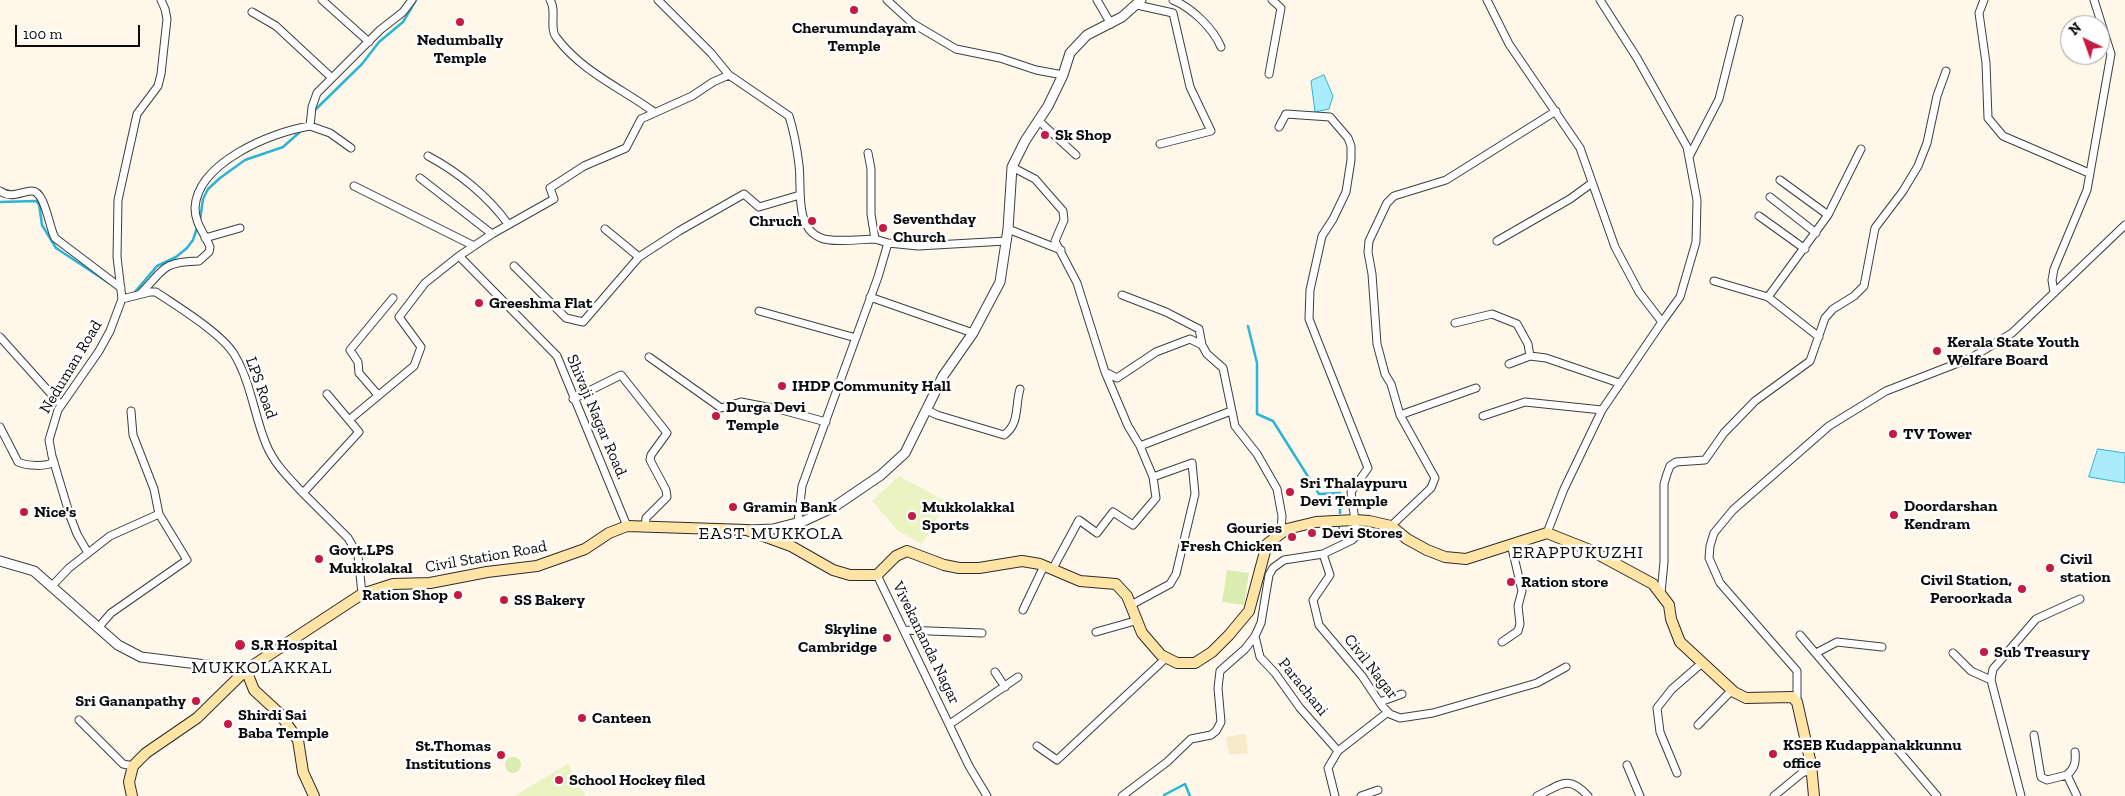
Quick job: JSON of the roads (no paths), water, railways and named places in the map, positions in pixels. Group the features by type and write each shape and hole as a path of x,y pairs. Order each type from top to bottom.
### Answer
{"main road":[{"path":"877,575 896,556 907,551 958,568 979,568 1022,561 1048,568 1080,581 1116,584 1122,588 1136,621 1149,643 1166,658 1177,663 1195,663 1212,652 1249,611 1267,544 1281,532 1316,522 1355,520 1391,526 1407,540 1445,557 1466,559 1547,533 1627,568 1654,584 1669,605 1676,636 1732,690 1746,698 1792,697 1797,702 1811,770 1814,796"},
{"name":"Civil Station Road","path":"133,766 146,753 197,718 246,670 362,594 393,584 430,583 537,566 585,549 609,533 627,526 747,530 791,546 833,570 850,575 877,575"},
{"path":"246,670 254,690 280,714 298,740 303,772 314,796"},
{"path":"132,796 129,782 133,766"}],"street":[{"path":"122,299 117,256 118,200 137,114 158,86 161,74 167,19 166,9 161,0"},
{"path":"322,0 369,42"},
{"path":"310,126 312,107 317,93 403,12 412,0"},
{"path":"550,0 554,36 589,71 624,90 654,112"},
{"path":"658,0 711,53 729,75 788,116 797,151 800,195 806,224 813,234 823,239 875,240 918,246 1006,241"},
{"path":"887,0 912,23 956,49 1000,58 1036,70 1063,75"},
{"path":"1097,0 1111,24"},
{"path":"1173,0 1182,4 1198,17 1217,38 1221,47"},
{"path":"1268,74 1282,8 1272,0"},
{"path":"1488,0 1508,44 1580,148 1615,247 1639,292 1662,322"},
{"path":"1547,533 1564,489 1602,410 1680,297 1696,242 1697,200 1686,147 1650,82 1600,0"},
{"path":"1984,0 1979,13 1986,63 1988,118 2003,136 2089,173"},
{"path":"2054,292 2052,280 2054,268 2087,190 2111,54 2094,0"},
{"path":"747,530 773,529 798,522 834,507 881,475 905,453 928,410 943,376 973,333 1000,282 1008,229 1012,167 1025,141 1039,121 1063,75 1066,62 1076,46 1087,35 1111,24 1139,2 1173,13 1190,86 1211,132 1160,144"},
{"path":"252,12 276,26 332,78"},
{"path":"1689,158 1719,99 1739,19"},
{"path":"1661,592 1664,562 1664,484 1670,466 1676,462 1705,460 1724,433 1755,401 1810,361 1825,318 1833,309 1854,296 1864,286 1875,228 1903,191 1918,166 1927,144 1937,96 1946,71"},
{"path":"348,420 414,366 421,347 399,317 425,283 459,256 492,234 554,199 550,188 584,166 626,148 640,119 692,96 713,82 729,75"},
{"path":"1391,526 1435,481 1400,415 1377,344 1372,274 1368,252 1369,241 1387,203 1394,196 1446,180 1556,111"},
{"path":"1122,796 1167,762 1191,739 1211,735 1216,731 1221,722 1218,688 1220,672 1245,650 1255,636 1261,623 1269,575 1273,568 1284,560 1323,554 1352,540 1357,534 1351,492 1368,468 1309,319 1310,290 1322,236 1333,220 1346,192 1351,160 1351,146 1348,138 1330,117 1286,114 1279,127"},
{"path":"1039,121 1076,155"},
{"path":"140,294 167,265 179,261 204,259 210,247 196,217 195,208 199,194 209,175 228,159 260,142 295,128 310,126 330,133 351,148"},
{"path":"1768,297 1805,249 1828,214 1861,149"},
{"path":"868,153 871,169 871,214 875,240"},
{"path":"428,156 449,167 499,211 508,224"},
{"path":"1012,167 1034,179 1062,211 1064,220 1055,241 1061,250 1087,312 1105,372 1128,426 1140,446 1153,477 1156,498 1133,525 1113,512 1097,533 1079,520 1023,610"},
{"path":"420,178 492,234"},
{"path":"1780,180 1828,214"},
{"path":"1497,241 1570,199 1592,184"},
{"path":"354,186 474,246"},
{"path":"0,191 12,196 30,191 38,193 45,202 50,230 55,238 121,288"},
{"path":"514,266 566,318 578,323 583,322 639,257 679,231 744,194 760,207 800,195"},
{"path":"1770,197 1816,233"},
{"path":"1759,216 1805,249"},
{"path":"1797,702 1797,671 1720,583 1710,558 1710,546 1714,533 1733,510 1829,426 1886,391 1971,358 2012,333 2125,225"},
{"path":"206,238 240,228"},
{"path":"605,229 639,257"},
{"path":"1008,229 1061,250"},
{"path":"798,522 802,486 856,338 888,243"},
{"name":"Shivaji Nagar Road.","path":"459,256 557,356 573,399 627,526"},
{"path":"1714,281 1768,297 1819,336"},
{"name":"LPS Road","path":"122,299 156,292 220,339 234,353 250,389 265,444 281,471 348,538 358,555 362,594"},
{"path":"1122,295 1166,312 1199,330 1202,344 1207,354 1223,368 1235,426 1257,454 1277,489 1282,516 1281,532"},
{"path":"870,297 973,333"},
{"path":"378,396 359,373 358,362 350,350 393,298"},
{"name":"Neduman Road","path":"88,553 77,534 49,440 52,425 61,405 99,351 122,299"},
{"path":"759,311 856,338"},
{"path":"1455,323 1492,314 1517,324 1528,344 1530,356"},
{"path":"0,337 61,405"},
{"path":"1105,372 1117,378 1156,352 1190,338 1202,344"},
{"path":"1509,364 1530,356 1546,358 1619,383"},
{"path":"649,357 721,408 740,402 782,410 826,422"},
{"path":"573,399 621,375 667,433 651,455 650,460 666,490 667,497 646,518 645,527"},
{"path":"1400,415 1476,388"},
{"path":"928,410 942,417 1004,435 1014,421 1019,407 1020,390"},
{"path":"303,493 357,437 359,432 327,394"},
{"path":"1483,416 1525,402 1602,410"},
{"path":"98,628 111,613 187,560 159,514 154,489 133,435 131,411"},
{"path":"1140,446 1231,411"},
{"path":"0,427 18,462 28,465 50,465 54,462"},
{"path":"1130,605 1170,584 1176,574 1195,494 1192,463 1153,477"},
{"path":"51,587 88,553 110,536 159,514"},
{"path":"1502,642 1518,631 1520,624 1518,606 1522,591 1511,544"},
{"name":"Civil Nagar","path":"1323,554 1330,575 1313,600 1319,625 1362,676 1388,712 1400,718 1433,713 1537,683 1566,667"},
{"path":"0,560 34,571 118,645 141,658 246,670"},
{"name":"Vivekananda Nagar","path":"877,575 984,795"},
{"path":"2021,796 1991,680 1993,669 2028,625 2036,619 2080,600"},
{"path":"1096,632 1136,621"},
{"path":"904,630 982,633"},
{"path":"1800,634 1937,796"},
{"name":"Parachani","path":"1255,636 1260,657 1275,673 1300,708 1338,751"},
{"path":"1816,652 1837,642 1882,647"},
{"path":"1953,653 1971,671 1991,680"},
{"path":"1036,746 1057,760 1166,658"},
{"path":"1677,772 1660,732 1657,708 1672,689 1702,663"},
{"path":"994,672 1005,687"},
{"path":"950,724 1018,677"},
{"path":"1698,724 1732,690"},
{"path":"1380,702 1402,694"},
{"path":"1335,796 1328,768 1338,751 1388,712"},
{"path":"79,720 123,764 133,766"},
{"path":"2034,735 2041,777 2047,780 2067,775 2073,769 2076,761 2075,752"},
{"path":"1627,764 1640,796"},
{"path":"1774,796 1802,773 1811,770"},
{"path":"2067,775 2076,796"},
{"path":"1537,796 1560,783 1569,783 1581,788 1588,796"},
{"path":"1361,796 1378,790"}],"water":[{"path":"1324,75 1333,96 1329,109 1315,112 1311,81"},
{"path":"2098,449 2125,453 2125,483 2089,477"}],"waterway":[{"path":"315,110 362,64 379,42 403,22 416,0"},
{"path":"200,220 203,199 208,189 220,178 245,160 283,147 301,131"},
{"path":"0,202 36,201 39,204 42,225 56,248 118,289"},
{"path":"134,293 157,266 176,257 187,248 193,240 197,228"},
{"path":"1248,326 1257,363 1257,414 1273,421 1319,494 1340,493 1340,513"},
{"path":"1339,528 1339,535"},
{"path":"1164,795 1185,784 1190,796"}],"place":[{"name":"Cherumundayam Temple","path":"854,10"},
{"name":"Nedumbally Temple","path":"460,22"},
{"name":"Sk Shop","path":"1045,135"},
{"name":"Chruch","path":"812,221"},
{"name":"Seventhday Church","path":"883,228"},
{"name":"Greeshma Flat","path":"479,303"},
{"name":"Kerala State Youth Welfare Board","path":"1937,351"},
{"name":"IHDP Community Hall","path":"782,386"},
{"name":"Durga Devi Temple","path":"716,416"},
{"name":"TV Tower","path":"1893,434"},
{"name":"Sri Thalaypuru Devi Temple","path":"1290,492"},
{"name":"Gramin Bank","path":"733,507"},
{"name":"Nice's","path":"24,512"},
{"name":"Doordarshan Kendram","path":"1894,515"},
{"name":"Mukkolakkal Sports","path":"912,516"},
{"name":"Devi Stores","path":"1312,533"},
{"name":"Gouries Fresh Chicken","path":"1292,537"},
{"name":"Govt.LPS Mukkolakal","path":"319,559"},
{"name":"Civil station","path":"2050,568"},
{"name":"Ration store","path":"1511,582"},
{"name":"Civil Station, Peroorkada","path":"2022,589"},
{"name":"Ration Shop","path":"458,595"},
{"name":"SS Bakery","path":"504,600"},
{"name":"Skyline Cambridge","path":"887,638"},
{"name":"S.R Hospital","path":"240,645"},
{"name":"Sub Treasury","path":"1984,652"},
{"name":"Sri Gananpathy","path":"196,701"},
{"name":"Canteen","path":"582,718"},
{"name":"Shirdi Sai Baba Temple","path":"228,724"},
{"name":"KSEB Kudappanakkunnu office","path":"1773,754"},
{"name":"St.Thomas Institutions","path":"501,755"},
{"name":"School Hockey filed","path":"559,780"}],"district":[{"name":"EAST MUKKOLA","path":"771,534"},
{"name":"ERAPPUKUZHI","path":"1578,553"},
{"name":"MUKKOLAKKAL","path":"262,668"}]}
